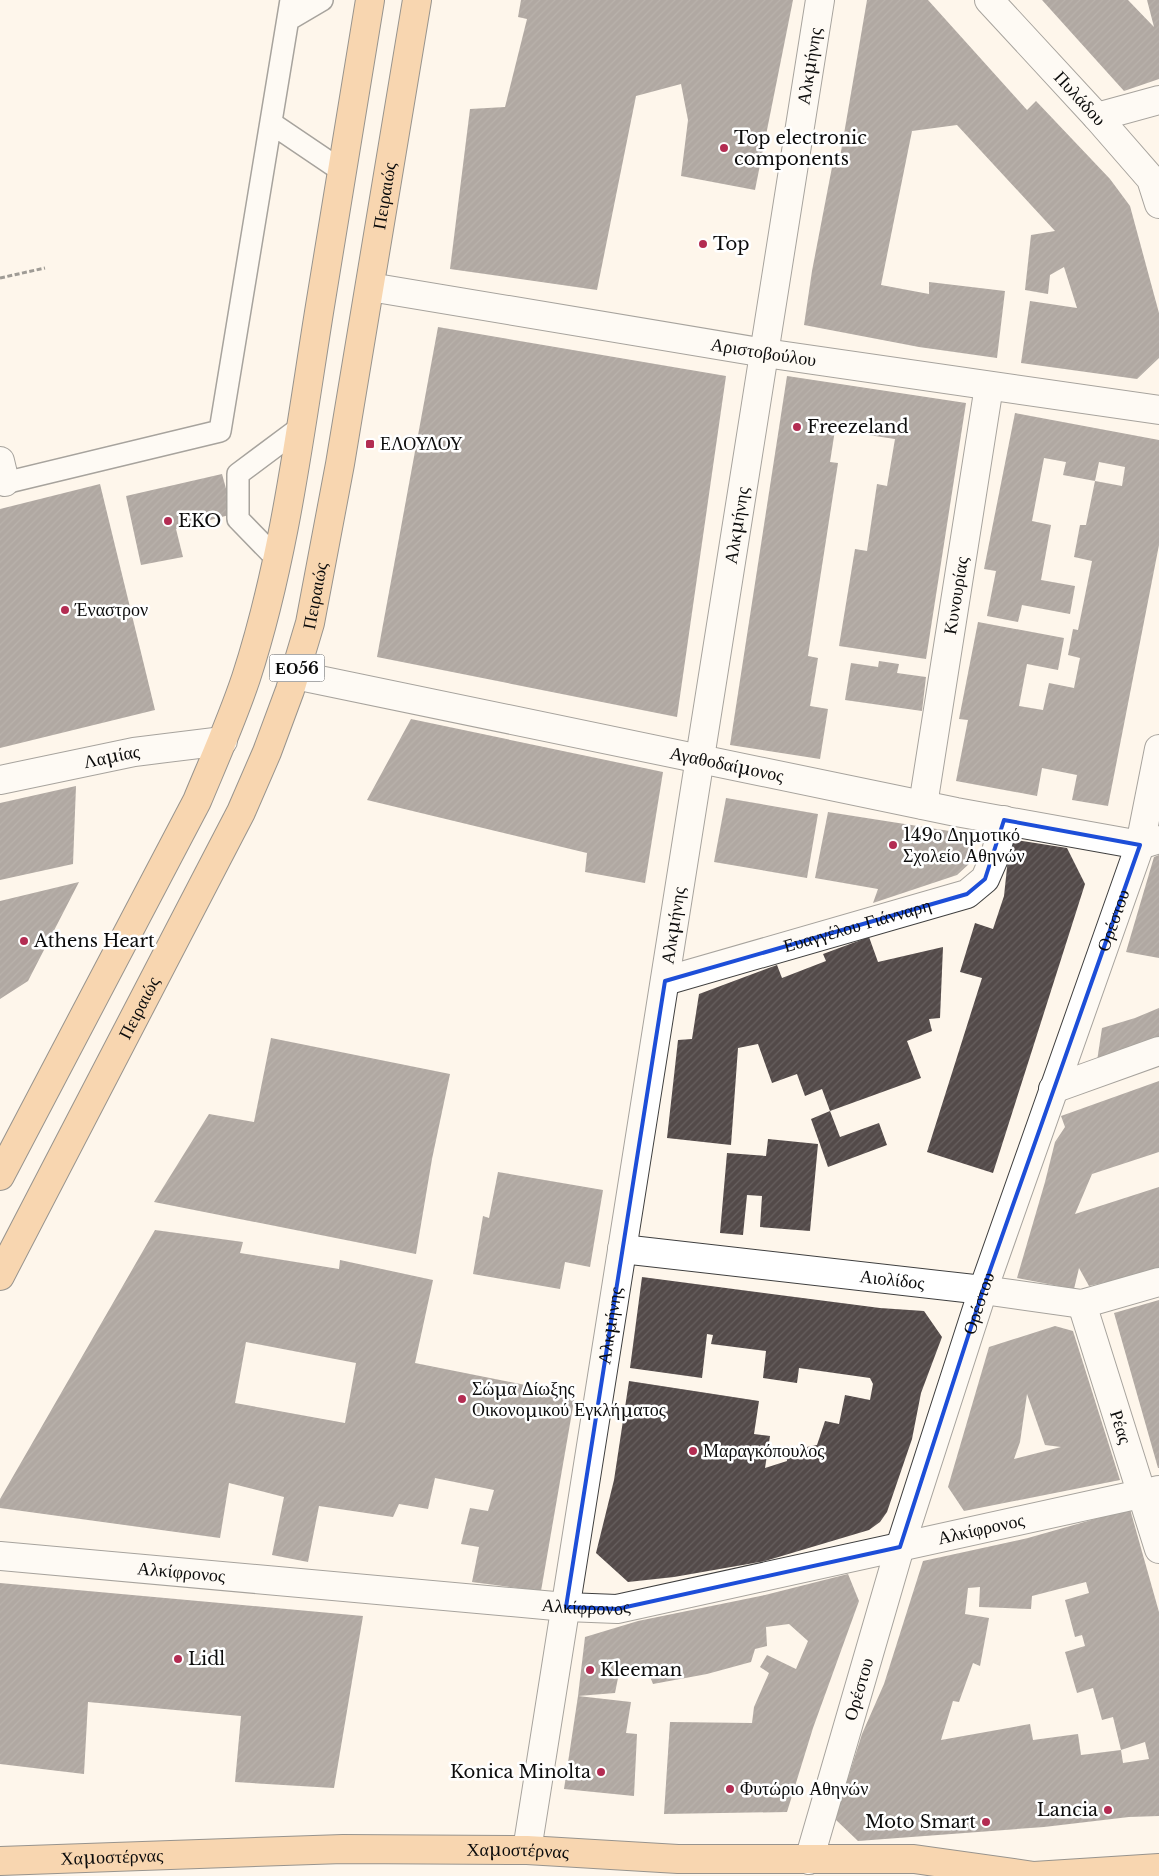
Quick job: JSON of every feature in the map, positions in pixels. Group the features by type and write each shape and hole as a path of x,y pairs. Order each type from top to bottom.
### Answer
{"main road":[{"name":"ΕΟ56","path":"0,1176 197,801 223,741 246,679 265,612 301,427 370,0"},
{"name":"Πειραιώς","path":"0,1276 241,812 267,752 295,675 310,623 325,547 417,0"},
{"name":"Χαμοστέρνας","path":"0,1861 343,1849 527,1850 678,1859 914,1859 1034,1876 1159,1868"}],"street":[{"name":"Αλκμήνης","path":"527,1850 820,0"},
{"name":"Πυλάδου","path":"989,0 1097,117 1150,179 1159,204"},
{"path":"1097,117 1159,100"},
{"name":"Αριστοβούλου","path":"370,287 764,353 1159,410"},
{"name":"Κυνουρίας","path":"923,805 989,386"},
{"name":"Αγαθοδαίμονος","path":"295,675 923,805 1004,820 1150,842"},
{"name":"Λαμίας","path":"0,780 134,752 223,741"},
{"name":"Ορέστου","path":"809,1860 900,1547 983,1290 1053,1089 1150,842 1159,749"},
{"name":"Ευαγγέλου Γιάνναρη","path":"665,981 968,894 985,879 995,856 1004,820"},
{"path":"1053,1089 1159,1051"},
{"name":"Αιολίδος","path":"622,1249 983,1290 1082,1304 1159,1282"},
{"name":"Ρέας","path":"1082,1304 1150,1492 1159,1549"},
{"name":"Αλκίφρονος","path":"0,1556 566,1607 617,1609 1150,1492"}],"lane":[{"path":"2,475 220,431 289,10 322,0"},
{"path":"271,123 342,171"},
{"path":"276,558 238,519 238,474 301,427"}],"path":[{"path":"0,278 44,268"}],"highlighted area":[{"path":"1004,820 1140,845 983,1290 900,1547 617,1609 566,1607 665,981 967,894 985,879"}],"building":[{"path":"521,0 793,0 755,190 681,176 688,120 681,84 636,96 597,290 450,269 470,109 505,107 527,19 518,17"},
{"path":"867,0 928,0 1027,110 1036,101 1110,179 1130,206 1159,313 1159,358 1137,379 1021,363 1030,301 1077,308 1064,267 1050,275 1048,294 1025,290 1031,235 1055,231 957,125 912,131 881,285 929,294 929,282 1005,291 997,358 919,347 804,325 812,271 833,162 839,163"},
{"path":"1042,0 1128,0 1154,27 1147,0 1159,0 1159,79 1124,91"},
{"path":"438,327 726,376 677,717 377,657"},
{"path":"787,376 966,403 926,659 839,646 855,549 867,551 877,484 887,486 895,439 835,430 830,462 838,463 808,656 818,658 810,706 828,709 820,759 730,745"},
{"path":"1015,413 1159,440 1159,545 1108,806 1072,800 1077,775 1042,768 1037,796 956,781 968,720 959,719 978,622 1064,638 1058,670 1027,664 1019,706 1043,710 1049,683 1074,688 1080,658 1068,655 1073,629 1078,630 1092,561 1074,557 1080,525 1086,525 1095,481 1063,475 1066,462 1044,458 1032,521 1051,525 1041,580 1075,586 1070,614 1022,605 1018,622 987,616 996,571 984,569","holes":["1099,462 1125,467 1122,486 1095,481"]},
{"name":"EKO","path":"222,474 233,514 176,529 183,557 141,565 126,496"},
{"name":"Έναστρον","path":"100,484 155,710 0,748 0,509"},
{"path":"879,661 899,664 897,673 926,677 922,711 845,700 851,663 878,667"},
{"path":"411,719 663,772 645,883 585,872 587,853 367,800"},
{"path":"76,786 73,864 0,880 0,803"},
{"path":"726,798 818,814 807,878 714,862"},
{"path":"828,812 975,835 970,863 957,875 873,903 878,889 815,878"},
{"path":"1010,839 1067,848 1085,884 993,1173 927,1152 982,978 960,972 975,923 993,929 1004,896"},
{"path":"1159,855 1159,958 1126,952 1154,857"},
{"name":"Athens Heart","path":"79,882 28,981 0,999 0,901"},
{"path":"869,937 878,962 943,947 940,1018 929,1019 932,1031 907,1041 921,1078 830,1111 822,1089 805,1096 797,1074 772,1083 758,1044 738,1048 731,1145 667,1138 678,1040 692,1039 699,994 777,965 782,978 826,961 823,954"},
{"path":"1159,1008 1159,1039 1097,1061 1102,1028"},
{"path":"271,1038 450,1074 432,1159 416,1254 154,1202 209,1114 254,1122"},
{"path":"1159,1081 1159,1152 1092,1174 1075,1214 1159,1187 1159,1268 1138,1275 1089,1286 1079,1268 1074,1289 1017,1278 1055,1142 1065,1127 1061,1116"},
{"path":"830,1111 840,1137 879,1123 887,1145 828,1167 811,1119"},
{"path":"768,1139 818,1144 810,1231 760,1227 762,1196 747,1195 743,1235 720,1233 727,1153 766,1156"},
{"path":"498,1172 603,1190 590,1267 565,1262 560,1289 473,1274 483,1216 489,1218"},
{"name":"Σώμα Δίωξης Οικονομικού Εγκλήματος","path":"155,1230 243,1242 240,1253 339,1269 340,1260 433,1280 415,1363 575,1395 541,1591 472,1582 479,1547 461,1544 470,1508 488,1511 494,1490 435,1478 428,1509 399,1504 393,1517 319,1506 308,1562 272,1555 284,1497 229,1483 220,1538 0,1508 0,1499","holes":["246,1342 356,1363 345,1423 235,1403"]},
{"path":"642,1277 880,1308 924,1311 942,1337 921,1393 912,1439 887,1512 880,1522 869,1530 765,1561 674,1577 628,1582 596,1553 614,1480 629,1381 759,1401 754,1434 770,1436 765,1468 787,1461 786,1451 817,1445 825,1421 839,1424 845,1395 870,1400 873,1384 870,1378 799,1368 797,1383 763,1378 766,1351 711,1344 713,1335 707,1334 702,1378 630,1368"},
{"path":"1159,1300 1159,1468 1158,1468 1114,1313"},
{"path":"1055,1326 1073,1331 1120,1480 964,1511 948,1487 989,1347","holes":["1027,1394 1045,1445 1061,1447 1014,1459 1020,1442"]},
{"path":"1130,1509 1159,1612 1159,1816 858,1841 835,1819 862,1734 884,1684 923,1561 1028,1538","holes":["1086,1582 1089,1593 1065,1600 1075,1637 1082,1635 1085,1646 1065,1652 1077,1693 1093,1688 1102,1720 1113,1717 1121,1750 1081,1755 1078,1734 1033,1740 1030,1724 941,1740 953,1701 959,1702 973,1663 980,1666 989,1618 965,1614 968,1588 980,1587 979,1607 1031,1609 1032,1596","1145,1742 1149,1759 1123,1763 1121,1750"]},
{"path":"848,1574 859,1601 813,1728 787,1812 664,1814 670,1722 752,1723 754,1707 769,1673 760,1667 767,1655 796,1669 808,1641 789,1624 766,1627 767,1646 755,1649 751,1662 707,1674 653,1684 647,1669 618,1678 615,1693 578,1696 585,1637 638,1621 765,1595"},
{"name":"Lidl","path":"0,1583 363,1616 334,1788 235,1782 241,1716 88,1702 84,1774 0,1764"},
{"path":"578,1696 631,1702 626,1733 637,1734 634,1796 564,1789"}],"place":[{"name":"Top electronic components","path":"724,148"},
{"name":"Top","path":"703,244"},
{"name":"Freezeland","path":"797,427"},
{"name":"ΕΛΟΥΛΟΥ","path":"370,444"},
{"name":"EKO","path":"168,521"},
{"name":"Έναστρον","path":"65,610"},
{"name":"149ο Δημοτικό Σχολείο Αθηνών","path":"893,845"},
{"name":"Athens Heart","path":"24,941"},
{"name":"Σώμα Δίωξης Οικονομικού Εγκλήματος","path":"462,1399"},
{"name":"Μαραγκόπουλος","path":"693,1451"},
{"name":"Lidl","path":"178,1659"},
{"name":"Kleeman","path":"590,1670"},
{"name":"Konica Minolta","path":"601,1772"},
{"name":"Φυτώριο Αθηνών","path":"730,1789"},
{"name":"Lancia","path":"1108,1810"},
{"name":"Moto Smart","path":"986,1822"}]}
